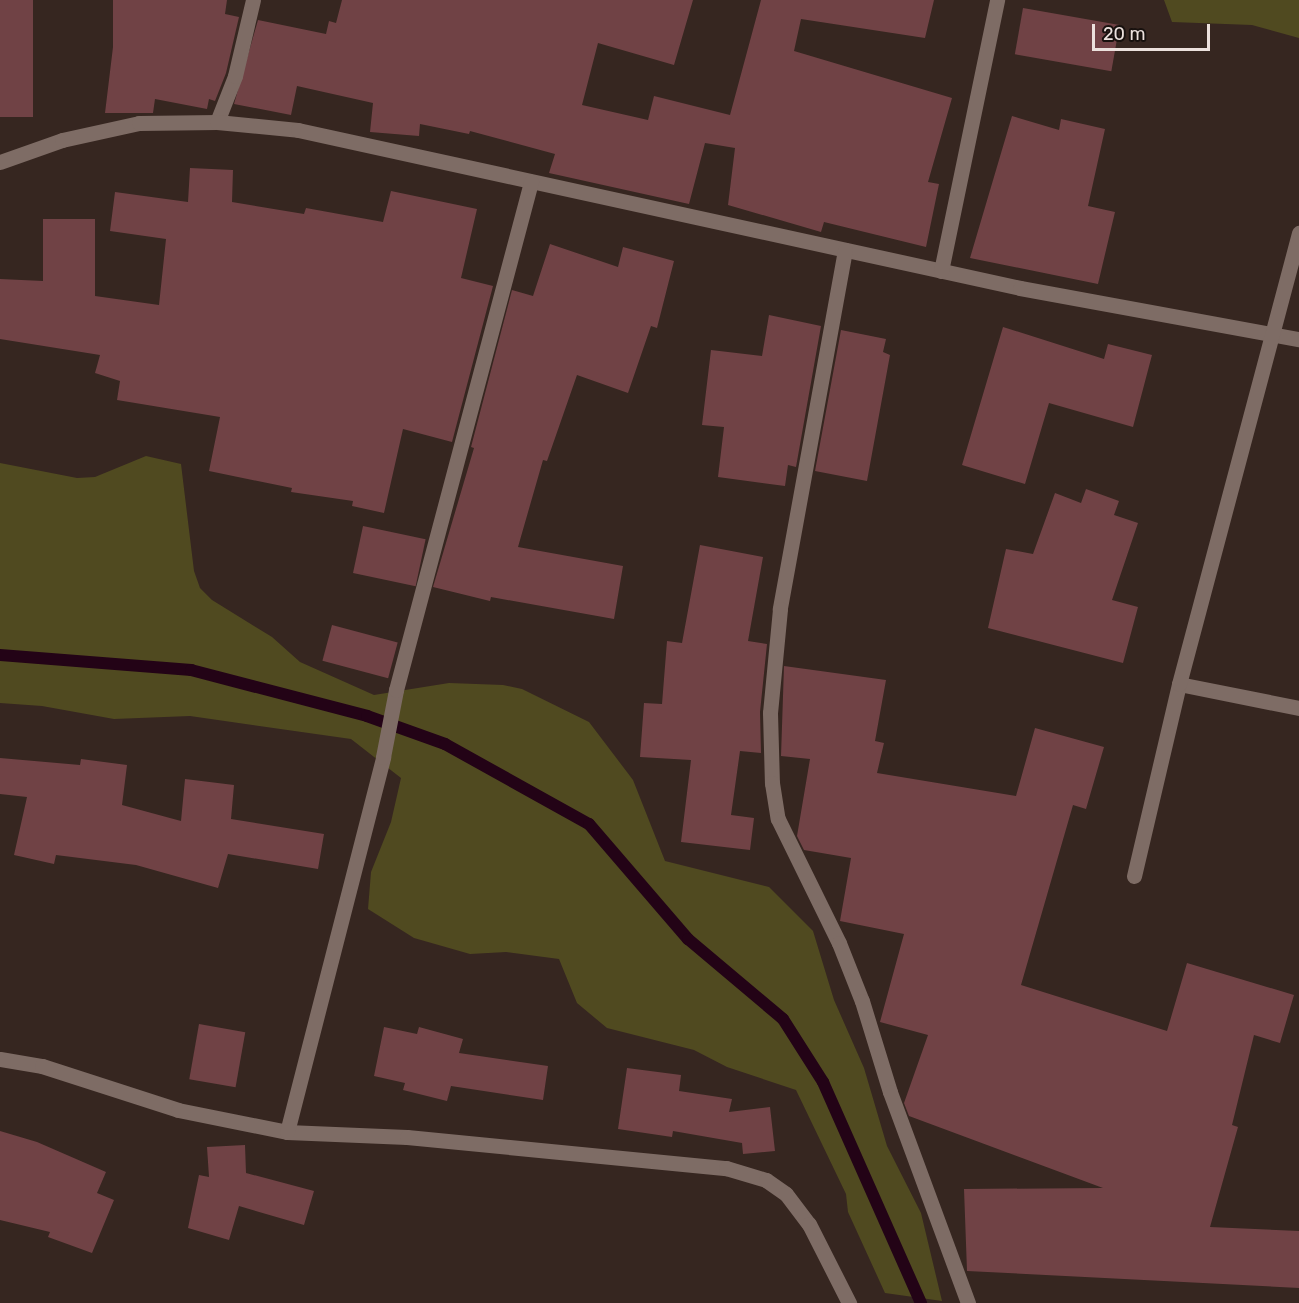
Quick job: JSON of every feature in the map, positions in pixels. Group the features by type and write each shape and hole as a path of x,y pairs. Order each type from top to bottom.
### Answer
{"street":[{"path":"218,122 236,76 253,0"},
{"path":"941,270 997,0"},
{"path":"0,162 62,140 139,123 218,122 298,129 845,250 1299,339"},
{"path":"287,1132 383,757 396,690 531,182"},
{"path":"1134,876 1179,684 1270,333 1299,233"},
{"path":"845,250 780,609 770,714 772,783 778,819 838,943 862,1001 890,1092 968,1303"},
{"path":"1179,684 1299,708"},
{"path":"0,1059 42,1066 178,1110 287,1132 407,1137 726,1168 766,1180 786,1194 809,1224 849,1303"}],"shaded area":[{"path":"1164,0 1299,0 1299,38 1252,25 1172,22"},
{"path":"146,456 181,464 194,571 200,588 212,600 272,637 300,662 374,695 449,683 503,685 522,689 589,722 633,780 665,861 769,887 813,931 834,1000 864,1068 887,1146 921,1213 942,1301 885,1293 848,1212 846,1194 796,1090 727,1067 694,1050 607,1028 577,1003 559,959 506,952 470,954 414,938 368,909 371,872 391,822 401,778 351,739 190,716 114,719 42,706 0,703 0,463 77,478 95,477"}],"building":[{"path":"0,0 33,0 33,117 0,117"},
{"path":"113,0 227,0 225,14 239,17 226,73 215,101 209,99 207,109 155,99 153,113 105,113 113,47"},
{"path":"342,0 693,0 674,65 598,43 582,105 648,120 654,96 730,115 761,0 934,0 925,38 801,19 794,51 952,98 928,182 939,184 926,247 824,222 821,232 728,205 735,148 705,143 689,204 549,173 555,154 470,131 469,134 420,124 419,136 370,132 373,103 297,86 291,115 234,104 258,20 326,34 329,21 336,23"},
{"path":"1023,8 1120,25 1111,71 1015,54"},
{"path":"1012,116 1059,130 1061,119 1105,129 1088,206 1115,212 1098,284 970,258"},
{"path":"190,168 233,170 232,202 304,214 306,208 383,222 391,191 477,209 461,278 493,286 452,442 403,429 384,513 352,506 353,501 291,492 292,488 209,471 220,417 117,400 120,381 95,373 100,355 0,339 0,279 43,281 43,219 95,219 95,296 159,305 166,239 110,231 115,192 188,202"},
{"path":"550,244 618,267 623,247 674,261 657,328 651,326 628,393 577,375 547,461 543,460 518,547 623,566 614,619 491,597 490,601 433,587 474,448 471,447 512,290 533,296"},
{"path":"769,315 821,326 796,467 788,465 785,486 718,477 724,427 702,425 711,350 762,356"},
{"path":"1003,327 1104,359 1108,344 1152,355 1133,427 1049,403 1025,484 962,465"},
{"path":"841,330 886,339 883,352 890,355 867,481 815,471"},
{"path":"1086,489 1119,501 1114,515 1138,523 1112,600 1138,607 1123,663 988,628 1006,549 1033,554 1055,493 1081,503"},
{"path":"363,526 426,539 416,586 353,573"},
{"path":"700,545 763,557 748,641 767,644 760,712 761,753 740,751 731,815 754,818 750,850 681,842 691,760 640,757 644,703 662,704 667,641 682,643"},
{"path":"332,625 398,643 388,678 322,661"},
{"path":"784,666 886,680 875,741 884,743 877,773 1016,796 1035,728 1104,747 1086,809 1073,805 1021,985 1167,1031 1187,963 1294,995 1280,1043 1254,1035 1232,1125 1238,1127 1210,1227 1299,1231 1299,1288 967,1271 964,1189 1103,1188 909,1116 904,1103 928,1035 880,1022 904,934 840,921 851,858 804,850 797,836 810,759 781,756"},
{"path":"0,758 80,765 81,759 127,765 122,805 181,821 185,779 234,785 231,819 324,834 318,869 228,854 218,888 136,865 56,855 54,864 14,855 27,797 0,794"},
{"path":"199,1024 245,1032 236,1087 189,1079"},
{"path":"384,1027 417,1034 419,1027 463,1039 459,1053 548,1066 543,1100 451,1086 447,1101 403,1090 405,1083 374,1076"},
{"path":"627,1068 681,1075 679,1091 732,1099 729,1112 770,1107 775,1151 743,1154 742,1143 673,1131 672,1137 618,1129"},
{"path":"0,1131 37,1142 106,1172 97,1193 114,1200 92,1253 48,1237 50,1232 0,1220"},
{"path":"245,1145 246,1173 314,1191 304,1225 239,1206 229,1240 188,1228 199,1175 209,1177 207,1147"}],"waterway":[{"path":"0,655 191,670 367,716 445,744 589,824 688,939 783,1019 823,1082 921,1303"}]}
